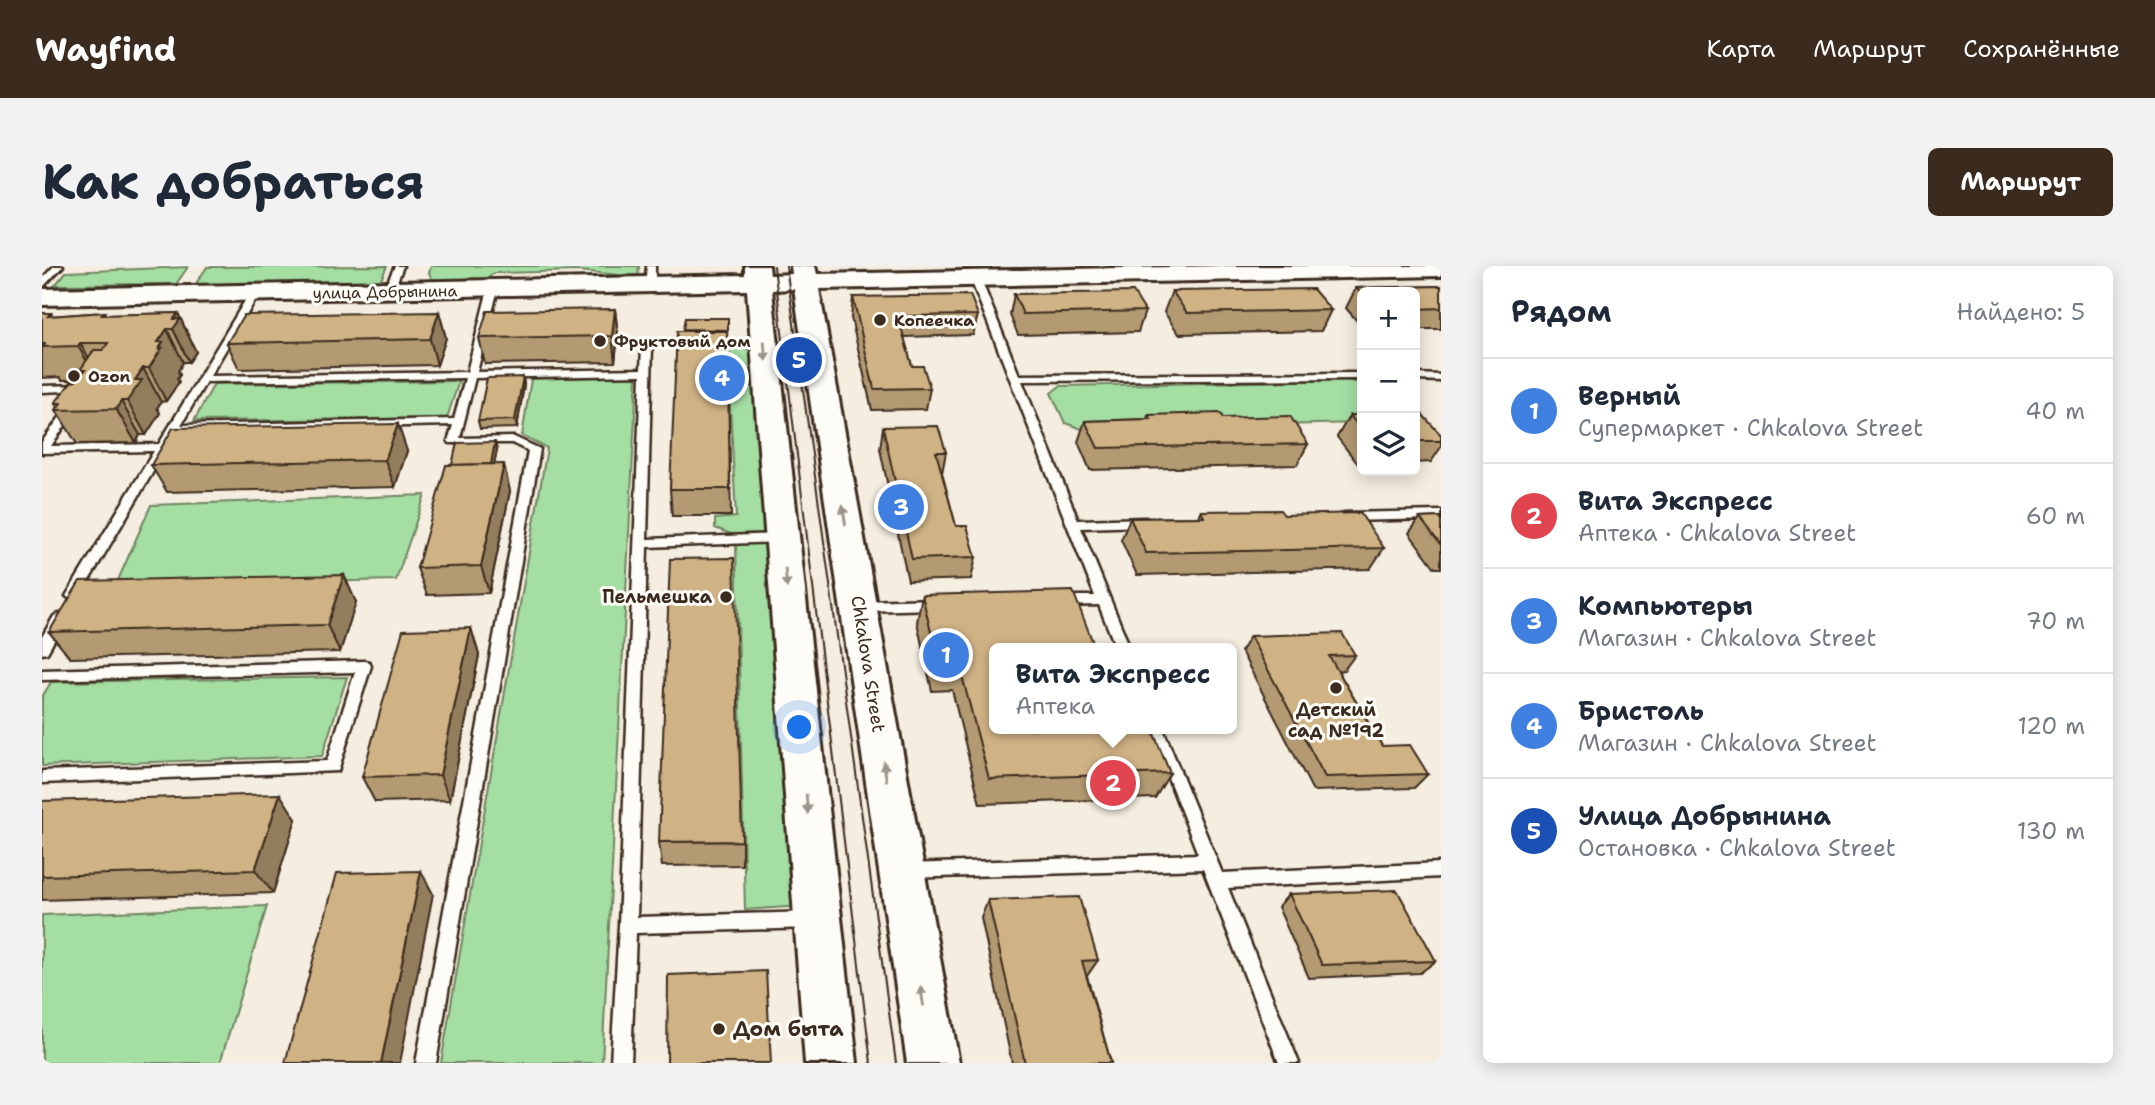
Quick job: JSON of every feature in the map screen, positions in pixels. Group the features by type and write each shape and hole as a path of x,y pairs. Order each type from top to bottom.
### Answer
{"main road":[{"name":"улица Добрынина","path":"42,297 493,289 651,276 920,272 975,277 1347,268 1441,269"},
{"name":"Chkalova Street","path":"804,274 933,1063"},
{"path":"758,275 831,1063"}],"lane":[{"path":"42,285 60,266"},
{"path":"388,292 399,266"},
{"path":"975,277 1121,643"},
{"path":"426,1063 534,449 514,440 454,441 493,289"},
{"path":"42,649 254,294"},
{"path":"621,1063 647,346"},
{"path":"203,379 646,372"},
{"path":"1016,378 1357,376"},
{"path":"1420,377 1441,378"},
{"path":"42,390 86,388 42,450"},
{"path":"174,428 459,422"},
{"path":"42,450 162,447"},
{"path":"1332,518 1441,515"},
{"path":"1073,524 1155,522"},
{"path":"639,543 782,538"},
{"path":"1051,601 1104,600"},
{"path":"859,606 957,604"},
{"path":"42,675 364,666 333,767 42,777"},
{"path":"1158,734 1289,1063"},
{"path":"902,871 1209,861"},
{"path":"1216,881 1441,870"},
{"path":"628,925 817,920"}],"green space":[{"path":"387,266 380,282 195,285 207,267"},
{"path":"431,266 639,266 638,277 579,271 495,273 485,279 433,281 429,273"},
{"path":"188,267 176,284 55,285 66,272"},
{"path":"727,349 755,349 771,533 731,534 715,528 715,519 736,517"},
{"path":"637,376 602,1063 441,1063 547,448 522,436 531,379"},
{"path":"1347,380 1357,383 1357,423 1082,429 1065,423 1051,393 1060,386"},
{"path":"459,381 447,418 194,421 214,384"},
{"path":"425,495 396,580 115,587 151,505"},
{"path":"773,543 802,906 745,910 736,544"},
{"path":"347,677 322,756 42,766 42,697 51,682"},
{"path":"267,906 220,1063 42,1063 42,915"}],"building":[{"path":"1441,286 1441,308 1420,309 1420,287 1398,287"},
{"path":"1313,289 1331,310 1187,313 1172,291"},
{"path":"1133,292 1145,311 1023,314 1014,294"},
{"path":"970,295 978,315 898,316 912,366 923,366 930,388 874,389 853,297"},
{"path":"615,309 612,336 479,338 487,311"},
{"path":"105,312 102,315 178,313 174,319 180,319 173,329 167,329 158,342 163,342 159,349 162,348 149,368 143,368 135,380 142,380 127,401 121,401 116,409 56,410 61,403 55,403 71,382 76,381 85,370 80,370 94,350 103,350 108,343 42,347 45,344 42,344 42,313 51,313 48,316"},
{"path":"439,312 430,339 227,343 244,315"},
{"path":"685,318 728,318 728,330 683,329"},
{"path":"677,331 727,331 730,489 670,489"},
{"path":"523,377 515,420 478,421 487,378"},
{"path":"1220,413 1223,418 1290,416 1308,444 1098,448 1085,421 1151,419 1148,415"},
{"path":"1420,414 1441,435 1441,441 1420,441"},
{"path":"1350,415 1357,415 1357,424"},
{"path":"398,424 385,460 151,465 173,428"},
{"path":"938,426 946,452 936,452 956,526 967,526 976,557 912,559 883,427"},
{"path":"495,442 491,464 452,465 457,443"},
{"path":"504,464 481,566 417,568 446,465"},
{"path":"1280,510 1284,515 1360,513 1384,548 1146,553 1130,518 1204,517 1201,511"},
{"path":"1441,517 1441,545 1420,518"},
{"path":"734,558 742,841 659,842 670,559"},
{"path":"344,575 327,625 49,632 80,581"},
{"path":"1073,591 1093,643 989,643 989,734 1154,734 1170,773 989,779 959,664 939,665 922,595"},
{"path":"471,628 440,775 362,777 403,630"},
{"path":"1342,633 1355,655 1329,656 1382,746 1410,745 1428,774 1325,777 1250,636"},
{"path":"280,794 255,870 42,876 42,801"},
{"path":"421,871 381,1063 285,1063 337,873"},
{"path":"1397,890 1436,961 1322,965 1289,894"},
{"path":"1079,897 1098,960 1082,961 1111,1063 1025,1063 988,900"},
{"name":"Дом быта","path":"766,971 771,1063 667,1063 668,975"}],"tram line":[{"path":"774,266 871,1063"},
{"path":"786,266 896,1063"}],"place":[{"name":"Копеечка","path":"880,320"},
{"name":"Фруктовый дом","path":"600,341"},
{"name":"Улица Добрынина","path":"799,360"},
{"name":"Ozon","path":"74,376"},
{"name":"Бристоль","path":"722,378"},
{"name":"Компьютеры","path":"901,507"},
{"name":"Пельмешка","path":"726,597"},
{"name":"Верный","path":"946,655"},
{"name":"Детский сад №192","path":"1336,688"},
{"name":"Вита Экспресс","path":"1113,783"},
{"name":"Дом быта","path":"719,1029"}]}
